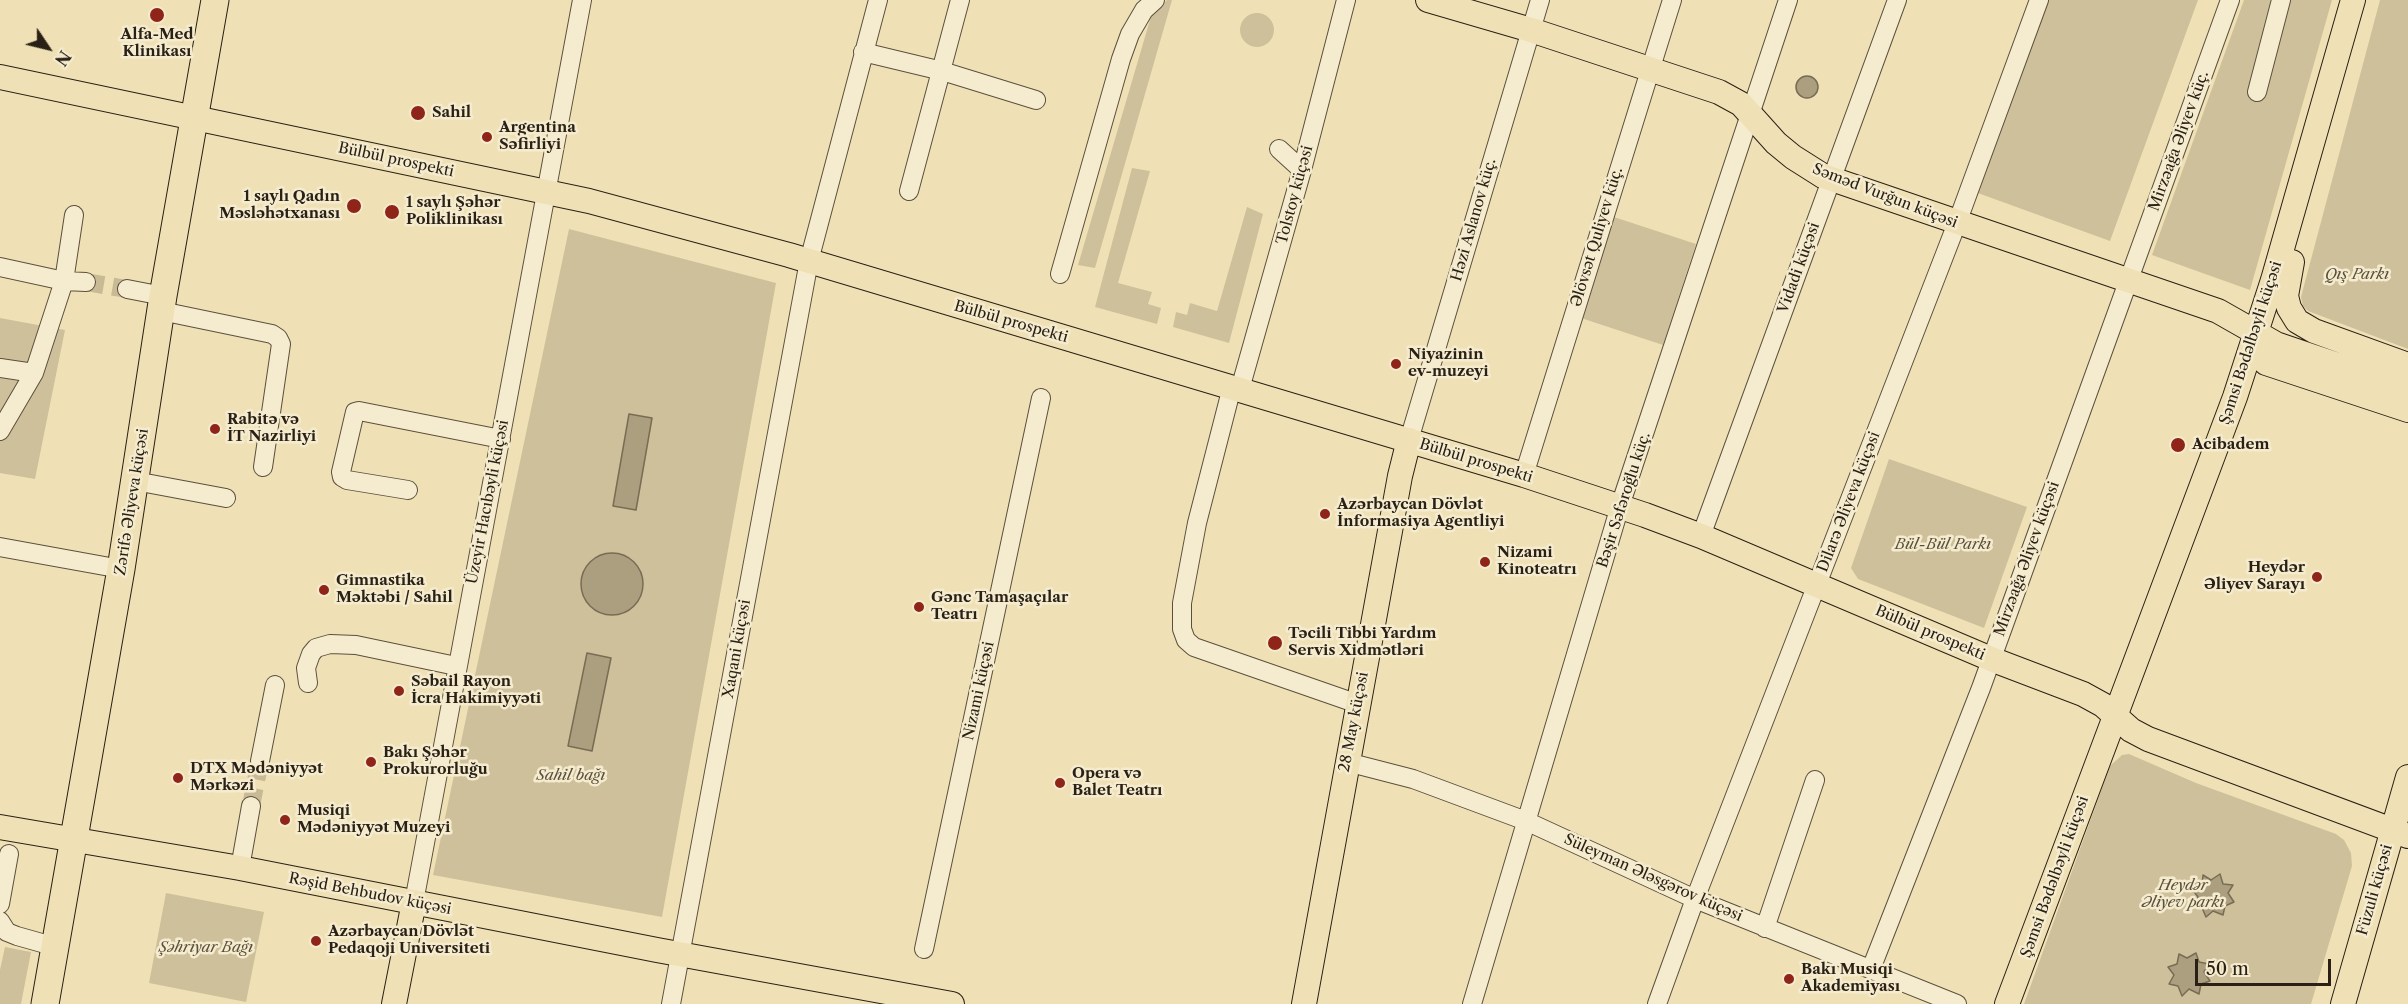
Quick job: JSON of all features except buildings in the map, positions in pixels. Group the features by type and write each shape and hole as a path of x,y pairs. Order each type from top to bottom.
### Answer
{"highway":[{"name":"Zərifə Əliyeva küçəsi","path":"45,1004 121,569 162,303 215,0"}],"main road":[{"name":"Səməd Vurğun küçəsi","path":"1428,0 1531,30 1719,92 1732,98 1751,114 1776,143 1818,173 1957,223 2218,311 2256,334 2289,349 2408,389"},
{"name":"Şəmsi Bədəlbəyli küçəsi","path":"2007,1004 2235,397 2313,144 2353,0"},
{"name":"Bülbül prospekti","path":"0,77 548,191 799,258 1409,440 1620,506 1701,536 1991,659 2096,700 2115,717"},
{"path":"2313,144 2287,284 2286,296 2289,308 2303,326 2408,365"},
{"path":"2256,334 2257,354 2266,363 2408,410"},
{"name":"28 May küçəsi","path":"1304,1004 1400,476 1409,440"},
{"path":"2115,717 2131,730 2148,739 2400,833"},
{"name":"Füzuli küçəsi","path":"2343,1004 2400,833 2408,777"},
{"name":"Rəşid Behbudov küçəsi","path":"0,827 240,868 920,1001 952,1004"},
{"name":"Üzeyir Hacıbəyli küçəsi","path":"394,1004 414,902"}],"street":[{"name":"Üzeyir Hacıbəyli küçəsi","path":"414,902 456,666 548,191 582,0"},
{"path":"878,0 863,52 942,71 1036,100"},
{"path":"909,190 960,0"},
{"path":"1060,273 1124,51 1130,34 1144,10 1155,0"},
{"name":"Tolstoy küçəsi","path":"1346,0 1302,170 1197,523 1182,603 1182,629 1186,640 1194,647 1358,704"},
{"name":"Həzi Aslanov küç.","path":"1409,440 1540,0"},
{"name":"Əlövsət Quliyev küç.","path":"1524,475 1672,0"},
{"name":"Bəşir Səfəroğlu küç.","path":"1472,1004 1620,506 1788,0"},
{"name":"Vidadi küçəsi","path":"1701,536 1897,0"},
{"name":"Dilarə Əliyeva küçəsi","path":"1658,1004 1695,899 1957,223 2039,0"},
{"name":"Mirzəağa Əliyev küç.","path":"2128,281 2230,0"},
{"path":"2257,92 2282,0"},
{"path":"2340,0 2346,28"},
{"name":"Xaqani küçəsi","path":"671,1004 802,295 799,258 816,235 863,52"},
{"path":"1279,149 1302,170"},
{"path":"0,431 34,373 64,281 74,215"},
{"path":"0,267 64,281 86,282"},
{"name":"Mirzəağa Əliyev küçəsi","path":"1871,969 1991,659 2128,281"},
{"path":"127,289 162,303 272,334 278,338 281,344 263,467"},
{"path":"0,368 34,373"},
{"name":"Nizami küçəsi","path":"924,949 1041,398"},
{"path":"408,490 347,480 342,477 341,472 355,412 501,439"},
{"path":"135,481 225,498"},
{"path":"0,547 121,569"},
{"path":"308,683 306,668 311,654 316,648 330,644 356,645 456,666"},
{"path":"260,761 275,685"},
{"name":"Süleyman Ələsgərov küçəsi","path":"1347,762 1423,782 1526,821 1695,899 1957,1004"},
{"path":"1766,928 1815,780"},
{"path":"240,868 252,806"},
{"path":"0,904 9,854"},
{"path":"0,921 7,932 56,947"}],"green space":[{"path":"1167,0 1172,0 1095,268 1078,265 1152,13"},
{"path":"2046,0 2198,0 2110,241 1975,192"},
{"path":"2244,0 2332,0 2250,290 2152,255"},
{"name":"Qış Parkı","path":"2380,0 2408,0 2408,349 2308,311 2303,306 2301,297"},
{"path":"1257,13 1269,18 1274,30 1269,42 1257,47 1245,42 1240,30 1245,18"},
{"path":"1132,168 1150,171 1118,283 1152,292 1148,304 1161,308 1157,324 1095,307"},
{"path":"1247,207 1263,214 1229,343 1173,327 1176,312 1187,315 1190,303 1217,311"},
{"path":"1614,217 1696,244 1663,345 1581,318"},
{"name":"Sahil bağı","path":"569,229 776,283 662,917 433,875"},
{"path":"0,318 65,330 35,479 0,473"},
{"name":"Bül-Bül Parkı","path":"1889,459 2027,507 1984,628 1858,579 1851,568"},
{"name":"Heydər Əliyev parkı","path":"2129,754 2196,783 2336,834 2344,840 2351,853 2352,866 2311,1004 2024,1004 2110,766 2122,755"},
{"name":"Şəhriyar Bağı","path":"166,893 264,912 246,1002 149,983"},
{"path":"5,947 31,952 21,1004 0,1004 0,970"}],"shaded area":[{"path":"1807,76 1815,79 1818,87 1815,95 1807,98 1799,95 1796,87 1799,79"},
{"path":"629,414 652,418 636,510 613,506"},
{"path":"612,553 624,555 634,562 641,572 643,584 641,596 634,606 624,613 612,615 600,613 590,606 583,596 581,584 583,572 590,562 600,555"},
{"path":"587,653 611,658 592,751 568,746"},
{"path":"2220,874 2223,884 2233,885 2228,893 2234,902 2225,906 2223,915 2213,911 2206,917 2202,908 2193,906 2198,897 2192,889 2202,885 2203,875 2211,880"},
{"path":"2196,953 2199,962 2209,964 2204,972 2210,981 2201,984 2199,994 2189,989 2182,996 2178,986 2169,984 2174,975 2168,967 2177,964 2179,954 2187,958"}],"tunnel":[{"path":"86,282 127,289"},
{"path":"251,806 260,761"}],"place":[{"name":"Alfa-Med Klinikası","path":"157,15"},
{"name":"Sahil","path":"418,113"},
{"name":"Argentina Səfirliyi","path":"487,137"},
{"name":"1 saylı Qadın Məsləhətxanası","path":"354,206"},
{"name":"1 saylı Şəhər Poliklinikası","path":"392,212"},
{"name":"Niyazinin ev-muzeyi","path":"1396,364"},
{"name":"Rabitə və İT Nazirliyi","path":"215,429"},
{"name":"Acibadem","path":"2178,445"},
{"name":"Azərbaycan Dövlət İnformasiya Agentliyi","path":"1325,514"},
{"name":"Nizami Kinoteatrı","path":"1485,562"},
{"name":"Heydər Əliyev Sarayı","path":"2317,577"},
{"name":"Gimnastika Məktəbi / Sahil","path":"324,590"},
{"name":"Gənc Tamaşaçılar Teatrı","path":"919,607"},
{"name":"Təcili Tibbi Yardım Servis Xidmətləri","path":"1275,643"},
{"name":"Səbail Rayon İcra Hakimiyyəti","path":"399,691"},
{"name":"Bakı Şəhər Prokurorluğu","path":"371,762"},
{"name":"DTX Mədəniyyət Mərkəzi","path":"178,778"},
{"name":"Opera və Balet Teatrı","path":"1060,783"},
{"name":"Musiqi Mədəniyyət Muzeyi","path":"285,820"},
{"name":"Azərbaycan Dövlət Pedaqoji Universiteti","path":"316,941"},
{"name":"Bakı Musiqi Akademiyası","path":"1789,979"}]}
